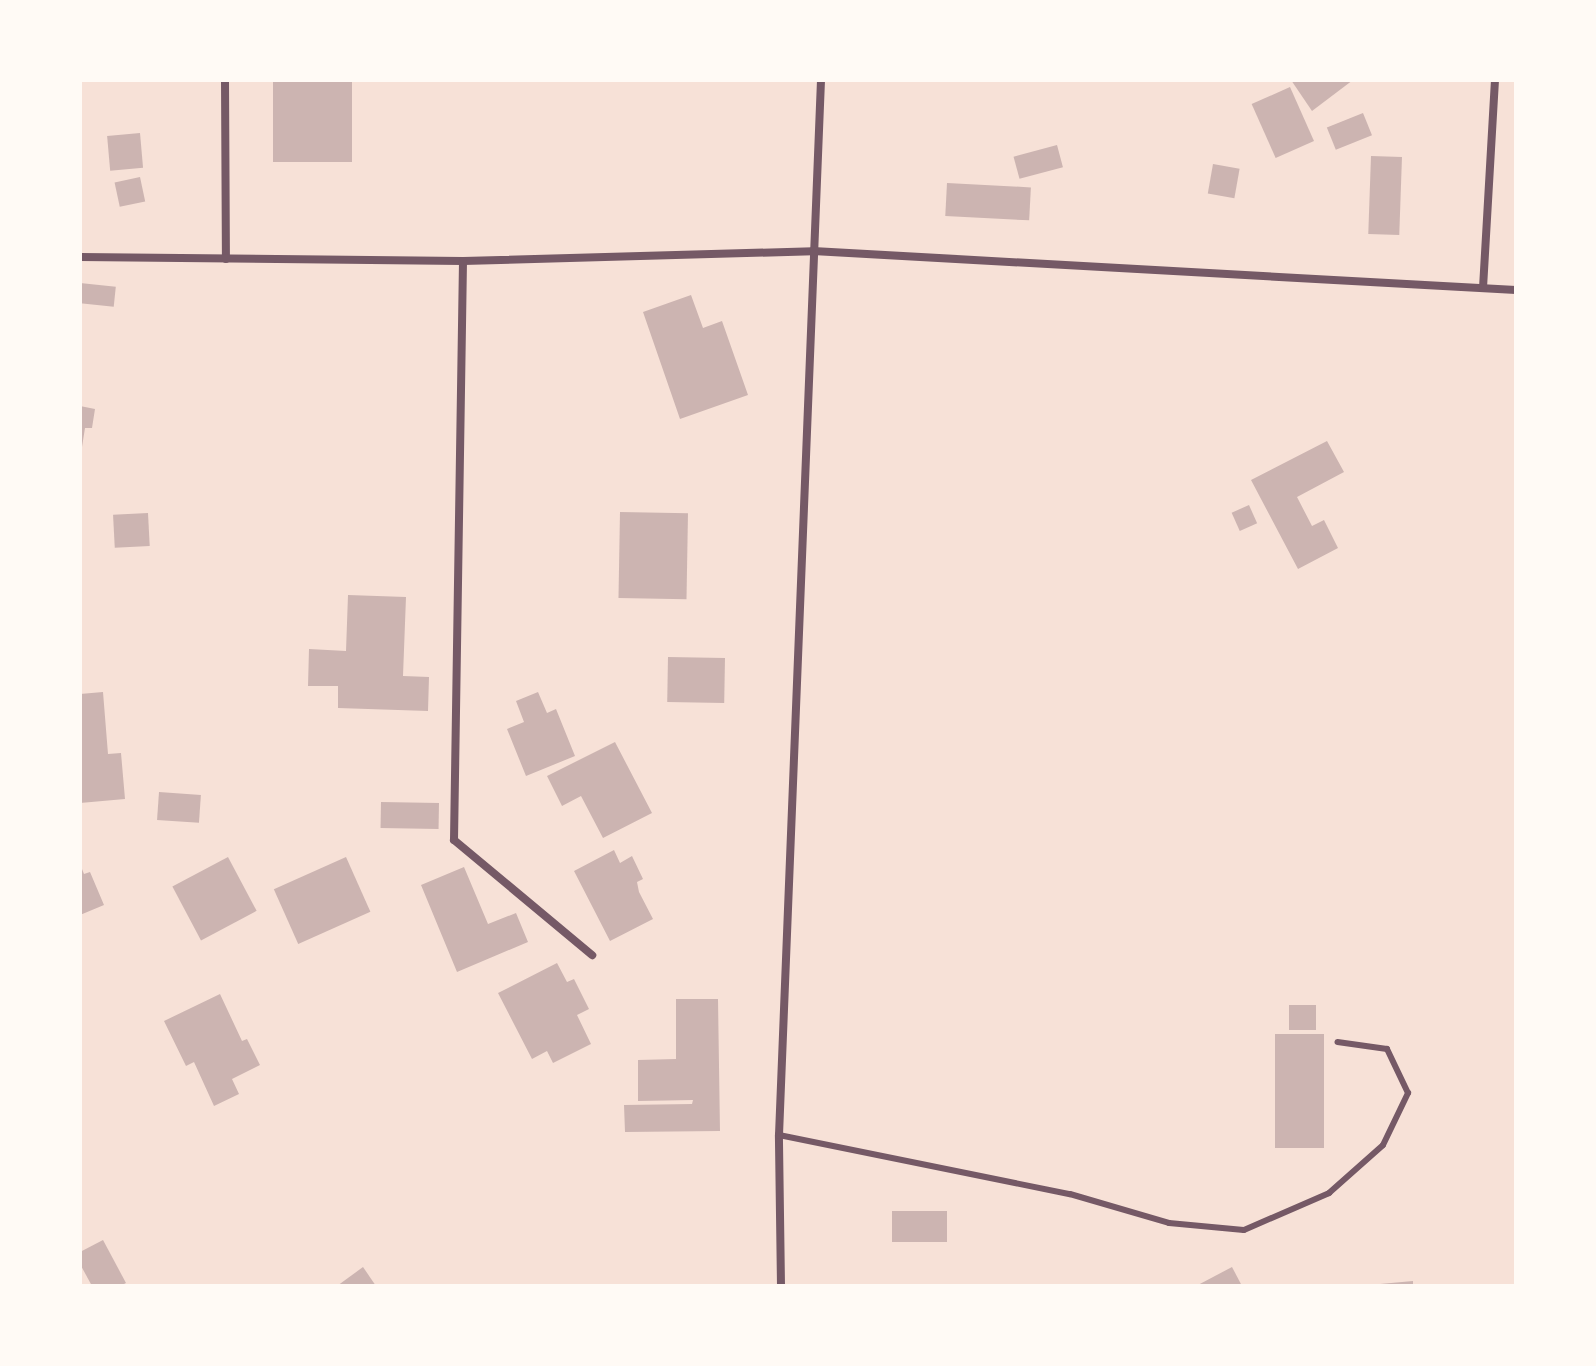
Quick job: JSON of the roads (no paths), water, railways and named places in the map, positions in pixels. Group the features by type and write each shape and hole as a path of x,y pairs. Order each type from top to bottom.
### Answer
{"street":[{"path":"225,80 226,259"},
{"path":"781,1286 779,1135 821,80"},
{"path":"1483,288 1495,80"},
{"path":"80,257 463,261 813,251 1516,290"},
{"path":"463,261 454,840 592,955"}],"lane":[{"path":"779,1135 1056,1191 1169,1223 1244,1230 1329,1193 1383,1145 1408,1093 1387,1049 1337,1042"}]}
